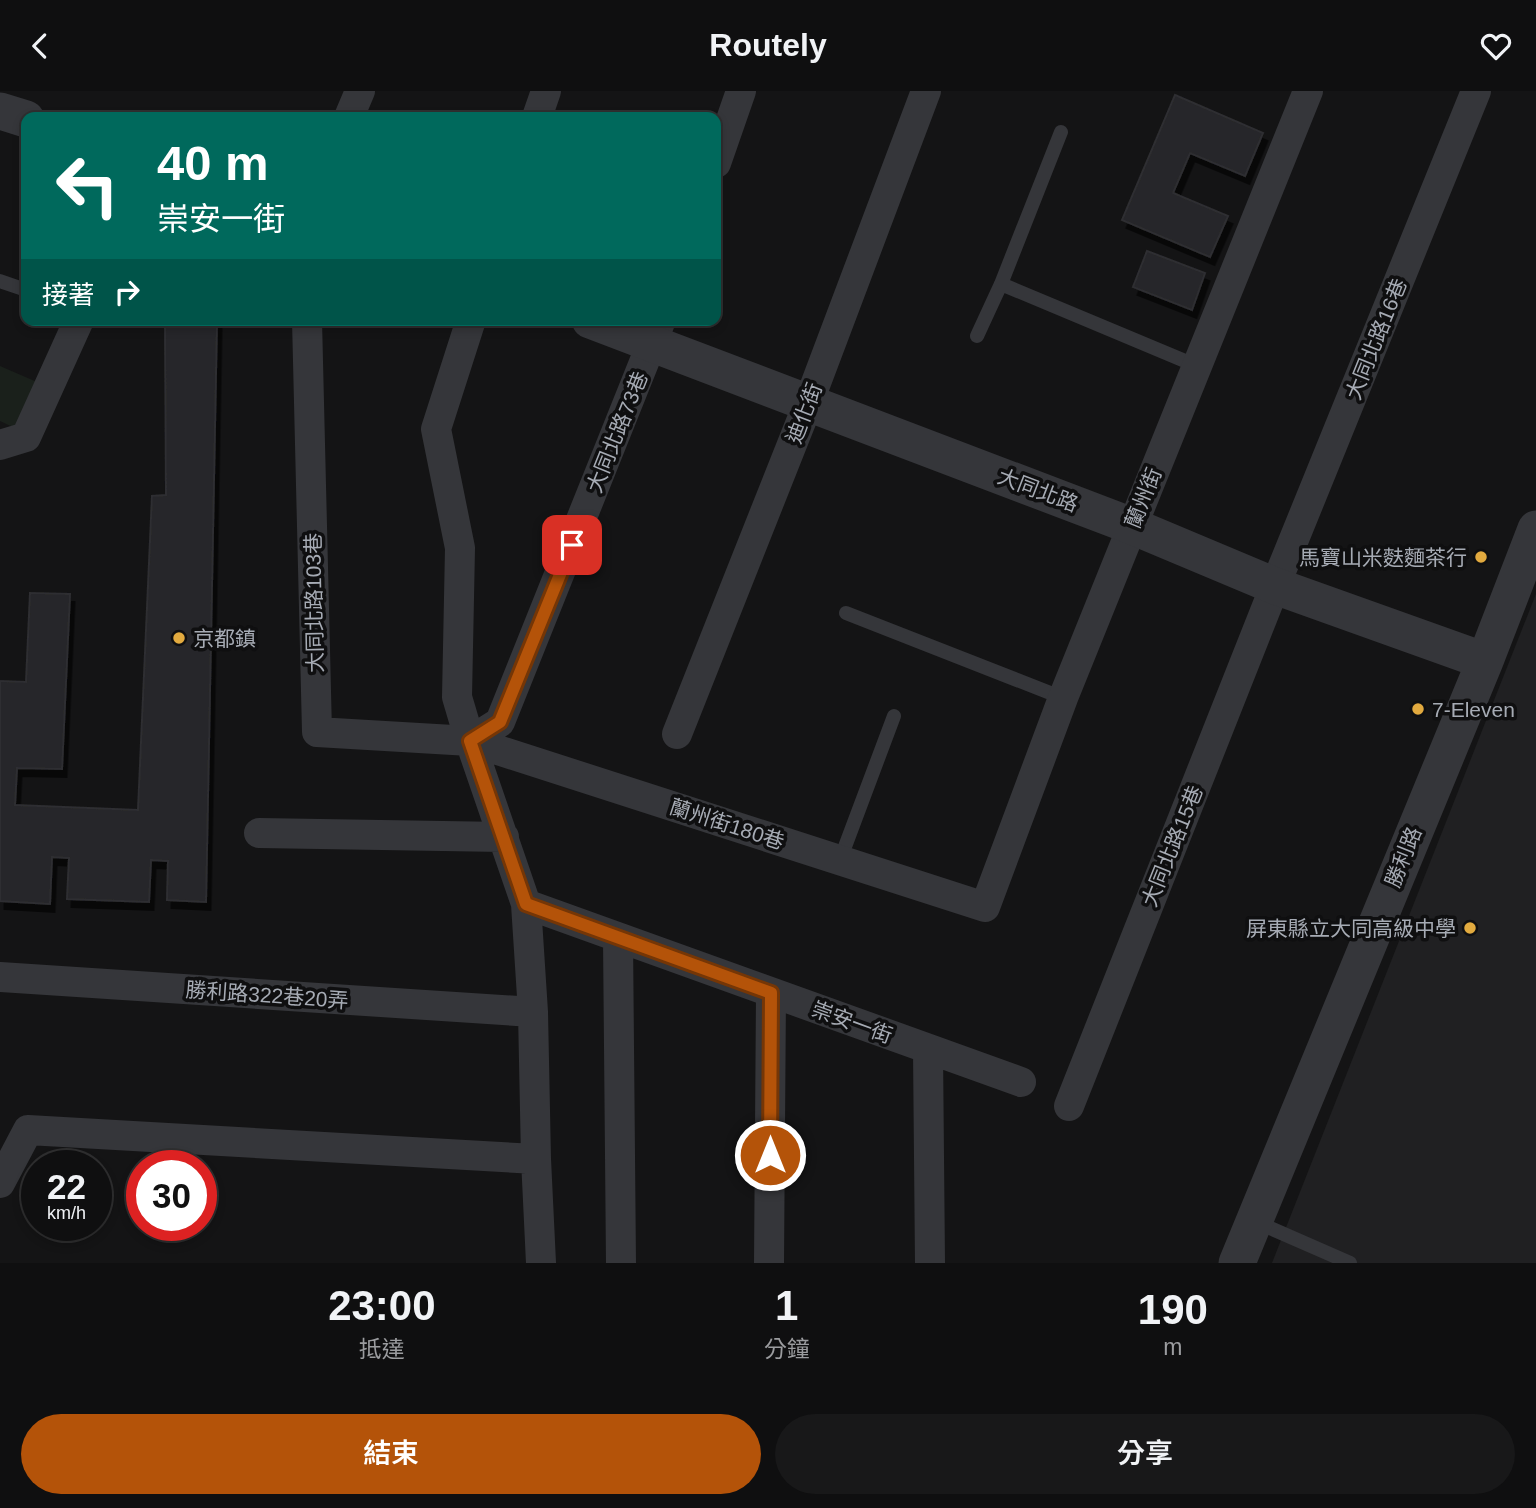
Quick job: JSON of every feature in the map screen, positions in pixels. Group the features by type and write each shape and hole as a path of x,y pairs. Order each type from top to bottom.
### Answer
{"street":[{"path":"351,112 360,91"},
{"path":"539,112 546,91"},
{"path":"721,146 741,91"},
{"name":"迪化街","path":"677,733 808,404 926,91"},
{"name":"大同北路16巷","path":"1275,586 1476,91"},
{"name":"蘭州街","path":"985,907 1063,698 1197,366 1301,93"},
{"path":"0,111 21,117"},
{"path":"0,445 26,437 76,326"},
{"name":"大同北路103巷","path":"307,326 317,732 470,741"},
{"path":"469,326 436,429 460,548 457,697 526,904 533,1012 541,1263"},
{"name":"大同北路","path":"624,326 657,332 808,404 1132,526 1275,586 1485,661"},
{"name":"大同北路73巷","path":"470,741 500,722 657,332"},
{"name":"勝利路","path":"1237,1263 1485,661 1536,529"},
{"name":"大同北路15巷","path":"1069,1106 1275,586"},
{"name":"蘭州街180巷","path":"470,741 985,907"},
{"path":"259,833 504,838"},
{"name":"崇安一街","path":"526,904 1021,1082"},
{"path":"618,938 621,1263"},
{"name":"勝利路322巷20弄","path":"0,977 533,1012"},
{"path":"769,1263 771,993"},
{"path":"928,1050 930,1263"},
{"path":"0,1183 28,1130 536,1159"}],"lane":[{"path":"977,336 1061,132"},
{"path":"0,281 21,288"},
{"path":"1000,284 1197,366"},
{"path":"846,613 1063,698"},
{"path":"840,860 894,716"},
{"path":"1253,1220 1350,1263"}],"shaded area":[{"path":"0,366 37,382 17,429 0,421"},
{"name":"屏東縣立大同高級中學","path":"1536,594 1536,1263 1272,1263"}],"building":[{"path":"1175,95 1263,133 1245,176 1190,153 1173,193 1228,216 1210,257 1122,220"},
{"path":"1147,251 1205,273 1192,310 1133,287"},
{"name":"京都鎮","path":"165,326 217,326 206,902 167,900 168,861 151,860 149,902 67,899 69,858 52,857 50,904 0,901 0,681 26,682 30,593 70,594 62,769 17,768 15,805 138,810 152,496 166,495"}],"place":[{"name":"馬寶山米麩麵茶行","path":"1481,557"},
{"name":"京都鎮","path":"179,638"},
{"name":"7-Eleven","path":"1418,709"},
{"name":"屏東縣立大同高級中學","path":"1470,928"}],"route":[{"path":"572,545 500,722 470,741 526,904 771,993 770,1155"}]}
